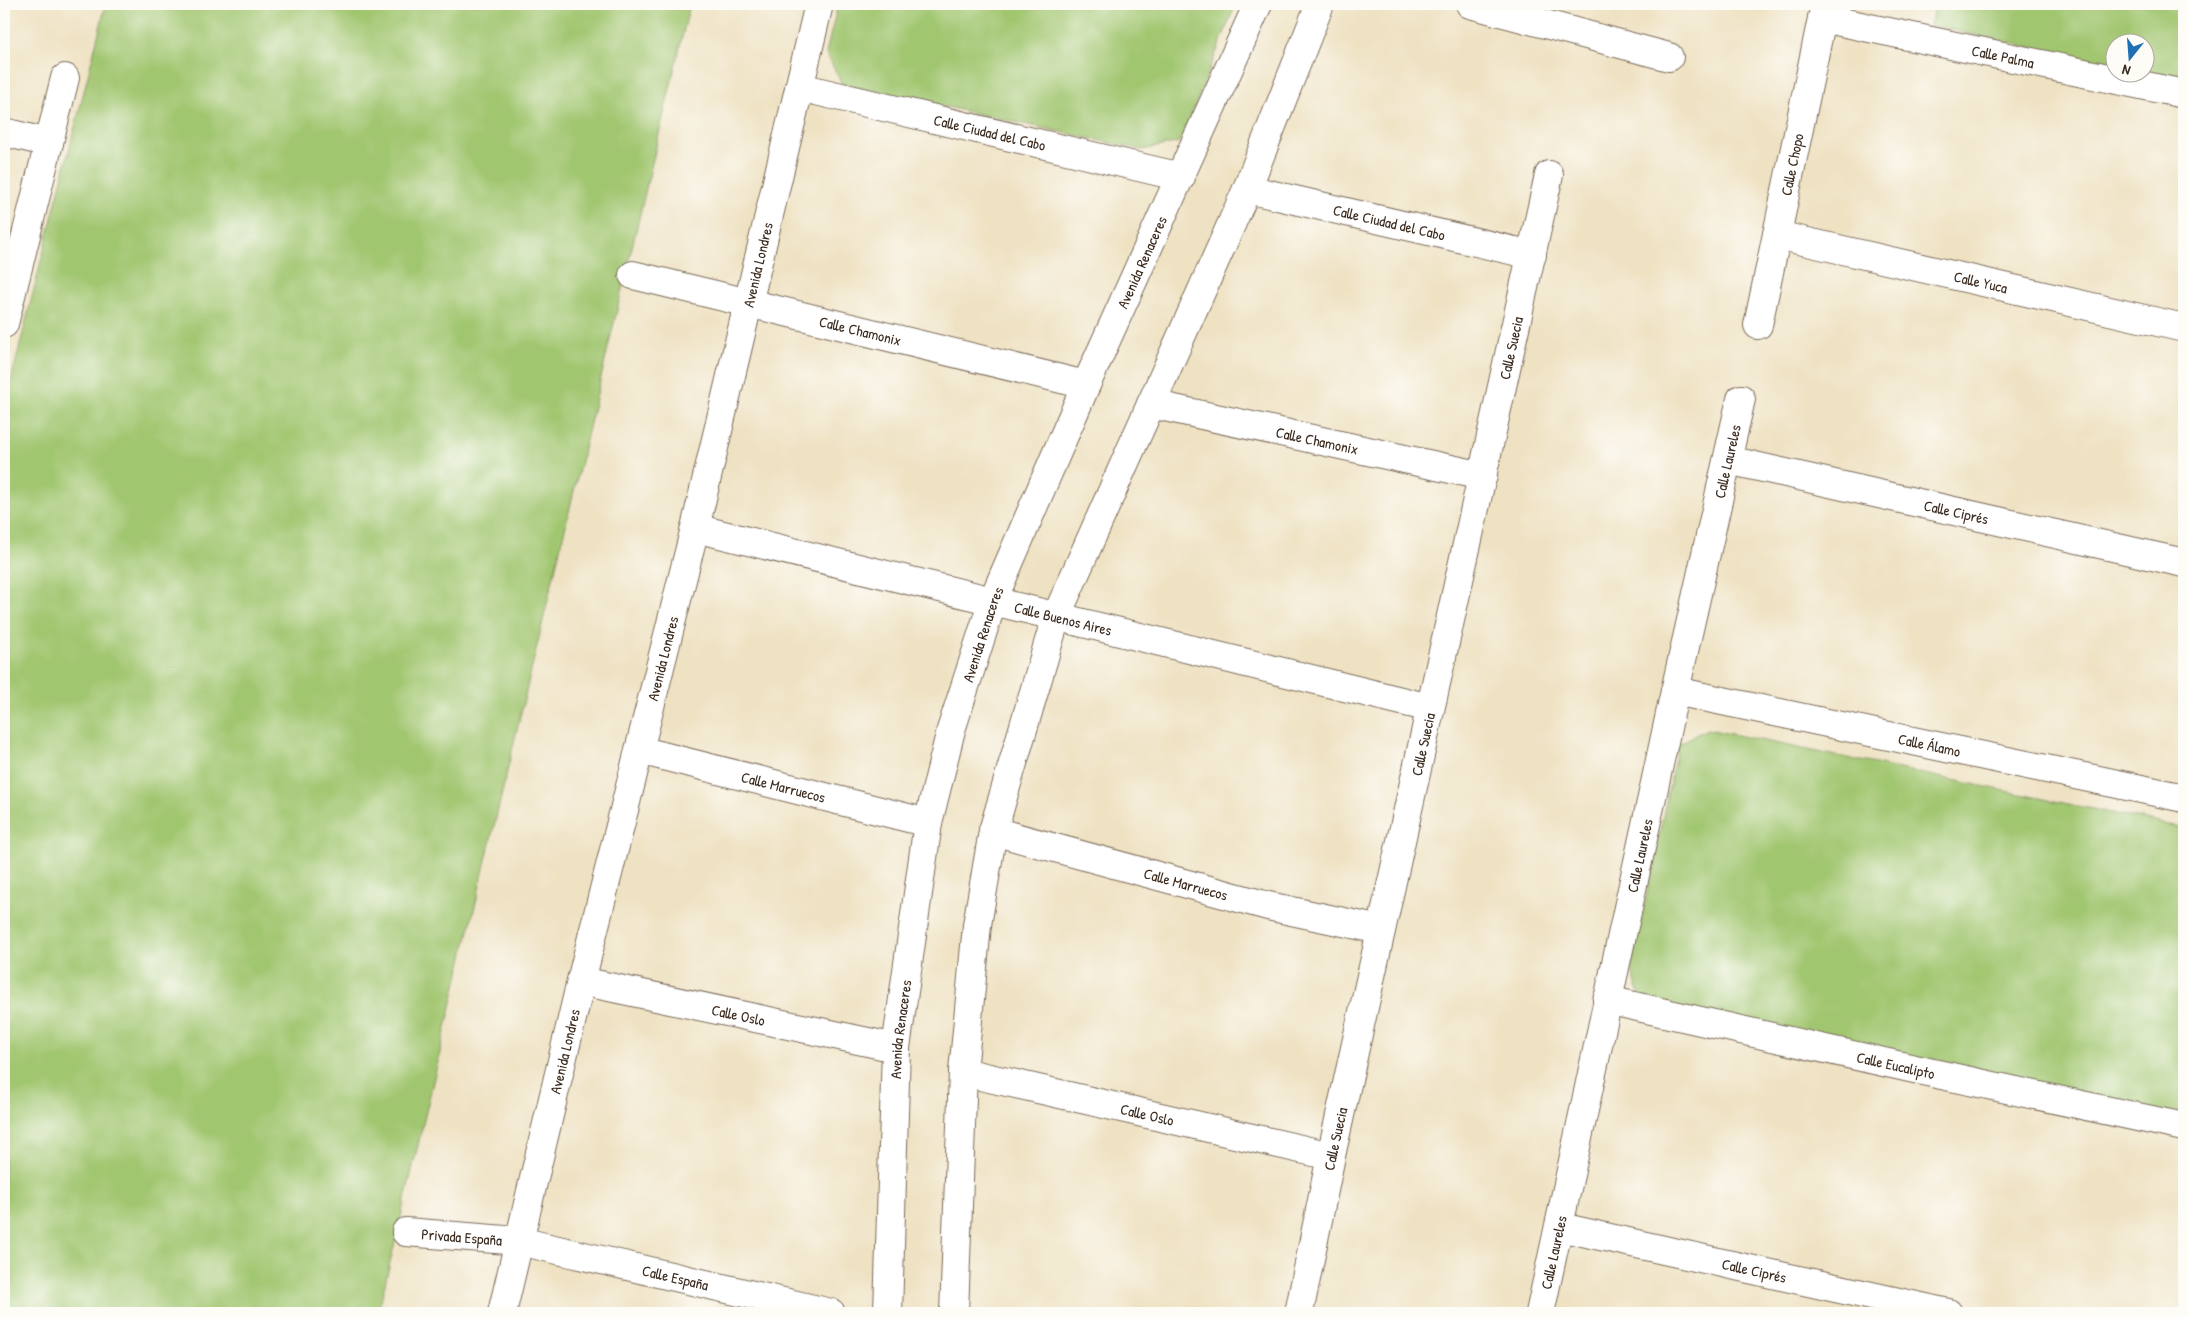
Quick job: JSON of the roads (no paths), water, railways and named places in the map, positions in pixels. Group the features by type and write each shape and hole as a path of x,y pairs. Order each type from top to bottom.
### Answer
{"street":[{"name":"Avenida Londres","path":"502,1313 581,981 695,528 819,4"},
{"name":"Avenida Renaceres","path":"888,1313 896,1048 928,823 951,730 993,600 1086,386 1258,4"},
{"path":"954,1313 964,1072 977,926 993,831 1056,617 1247,189 1320,4"},
{"path":"1470,4 1669,57"},
{"name":"Calle Palma","path":"1824,11 2184,94"},
{"name":"Calle Chopo","path":"1758,325 1824,11"},
{"path":"4,324 65,78"},
{"name":"Calle Ciudad del Cabo","path":"799,87 1181,177"},
{"path":"4,132 49,143"},
{"name":"Calle Suecia","path":"1299,1313 1381,930 1549,175"},
{"name":"Calle Ciudad del Cabo","path":"1247,189 1532,255"},
{"name":"Calle Yuca","path":"1777,235 2184,328"},
{"name":"Calle Chamonix","path":"633,275 1086,386"},
{"name":"Calle Laureles","path":"1540,1313 1560,1227 1607,1000 1741,399"},
{"name":"Calle Chamonix","path":"1150,404 1483,476"},
{"name":"Calle Ciprés","path":"1728,460 2184,563"},
{"name":"Calle Buenos Aires","path":"695,528 1430,708"},
{"name":"Calle Álamo","path":"1675,691 2184,798"},
{"name":"Calle Marruecos","path":"639,750 928,823"},
{"name":"Calle Marruecos","path":"993,831 1268,906 1381,930"},
{"name":"Calle Oslo","path":"581,981 896,1048"},
{"name":"Calle Eucalipto","path":"1607,1000 2184,1127"},
{"name":"Calle Oslo","path":"964,1072 1332,1156"},
{"name":"Calle Ciprés","path":"1560,1227 1948,1313"},
{"name":"Privada España","path":"406,1232 518,1241"},
{"name":"Calle España","path":"518,1241 831,1313"}]}
